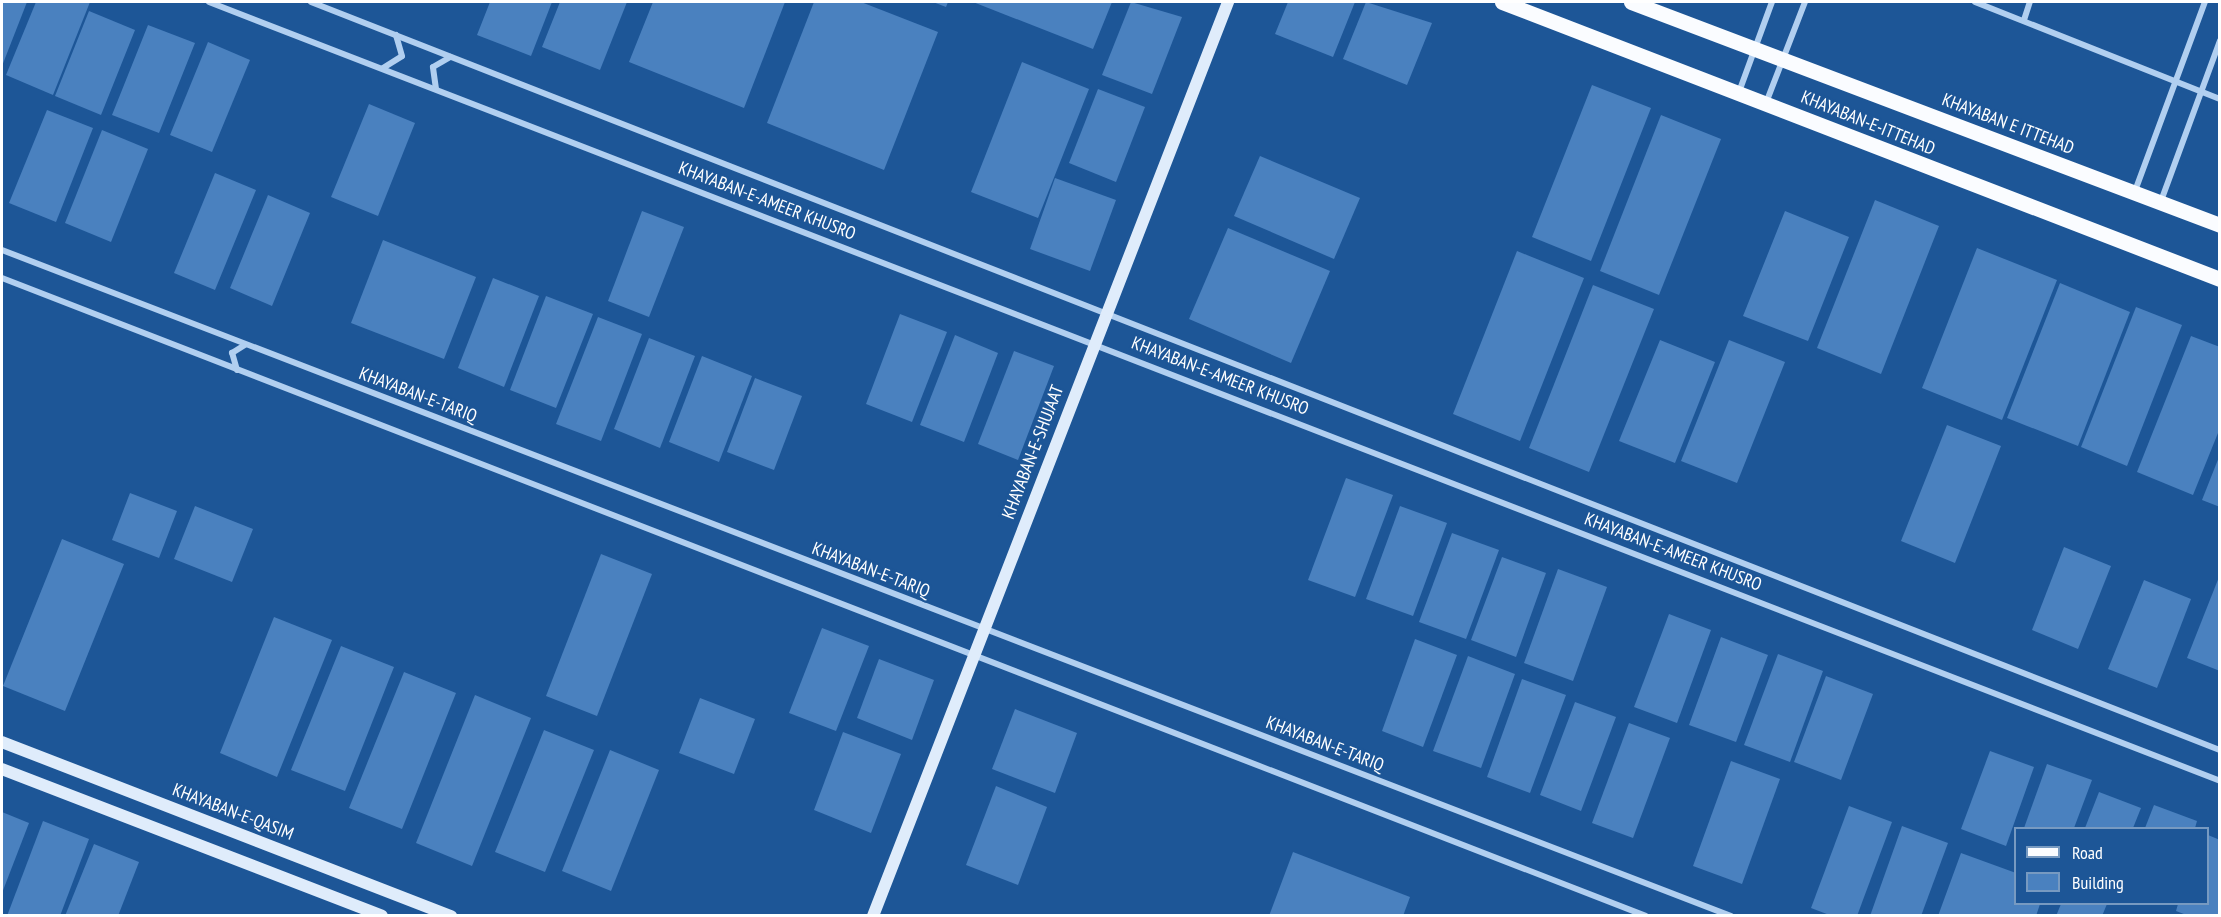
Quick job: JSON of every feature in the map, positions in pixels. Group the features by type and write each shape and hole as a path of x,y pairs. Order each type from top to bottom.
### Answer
{"main road":[{"name":"KHAYABAN-E-SHUJAAT","path":"873,915 1228,2"},
{"name":"KHAYABAN-E-ITTEHAD","path":"1502,2 2220,279"},
{"path":"1631,2 1783,60"},
{"name":"KHAYABAN E ITTEHAD","path":"1783,60 2220,225"},
{"name":"KHAYABAN-E-QASIM","path":"2,742 451,915"},
{"path":"2,769 382,915"}],"street":[{"name":"KHAYABAN-E-AMEER KHUSRO","path":"209,2 2220,781"},
{"name":"KHAYABAN-E-AMEER KHUSRO","path":"311,2 2220,750"},
{"path":"1739,93 1772,2"},
{"path":"1766,103 1805,2"},
{"path":"1975,2 2220,99"},
{"path":"2024,20 2030,2"},
{"path":"2135,192 2205,2"},
{"path":"379,67 390,67 402,56 400,39 390,32"},
{"path":"2160,201 2220,41"},
{"path":"436,89 434,67 454,58"},
{"name":"KHAYABAN-E-TARIQ","path":"2,250 984,630 1731,915"},
{"path":"2,278 973,657 1646,915"},
{"path":"237,370 232,363 235,349 252,347"}],"building":[{"path":"2,2 27,2 2,66"},
{"path":"36,2 90,2 53,95 6,75"},
{"path":"490,2 552,2 531,56 477,35"},
{"path":"560,2 627,2 600,70 542,47"},
{"path":"653,2 785,2 744,108 629,62"},
{"path":"814,2 861,2 938,32 884,170 767,123"},
{"path":"933,2 948,2 946,7"},
{"path":"973,2 1112,2 1093,49"},
{"path":"1131,2 1182,17 1152,94 1102,75"},
{"path":"1288,2 1355,2 1333,57 1275,34"},
{"path":"1366,2 1432,23 1407,85 1343,59"},
{"path":"89,11 135,30 101,115 55,96"},
{"path":"148,25 195,43 159,133 112,115"},
{"path":"208,42 250,60 212,152 170,135"},
{"path":"1022,62 1089,89 1038,218 971,192"},
{"path":"1592,85 1651,108 1591,261 1532,237"},
{"path":"1098,89 1145,107 1116,182 1069,163"},
{"path":"369,104 415,123 378,216 331,197"},
{"path":"47,110 93,128 56,222 9,203"},
{"path":"1661,115 1721,139 1659,295 1600,271"},
{"path":"102,130 148,149 111,242 65,223"},
{"path":"1260,156 1360,198 1334,259 1234,216"},
{"path":"215,173 256,190 215,290 174,273"},
{"path":"1055,178 1116,200 1090,271 1030,249"},
{"path":"268,195 310,213 272,306 230,288"},
{"path":"1875,200 1939,226 1881,374 1817,348"},
{"path":"642,211 684,227 649,317 608,301"},
{"path":"1785,211 1849,237 1808,341 1743,316"},
{"path":"1228,228 1330,271 1291,363 1189,319"},
{"path":"383,240 476,277 444,359 351,323"},
{"path":"1977,248 2057,280 2002,420 1922,388"},
{"path":"1517,251 1584,278 1520,441 1453,414"},
{"path":"493,278 539,296 504,387 458,368"},
{"path":"2060,283 2130,312 2078,446 2007,418"},
{"path":"1593,285 1654,309 1589,472 1529,448"},
{"path":"546,296 593,314 556,408 510,390"},
{"path":"2136,307 2182,325 2127,466 2081,447"},
{"path":"900,314 947,332 912,422 866,404"},
{"path":"598,317 642,334 601,441 556,424"},
{"path":"955,335 998,353 964,442 920,425"},
{"path":"2191,336 2220,347 2220,428 2193,495 2137,472"},
{"path":"649,338 695,356 660,448 614,429"},
{"path":"1660,340 1715,362 1675,463 1619,441"},
{"path":"1729,340 1785,362 1737,483 1681,461"},
{"path":"1014,351 1054,366 1018,460 978,444"},
{"path":"702,356 752,376 719,462 669,442"},
{"path":"755,378 802,396 774,470 727,452"},
{"path":"1947,425 2001,446 1955,563 1901,541"},
{"path":"2220,457 2220,507 2202,500"},
{"path":"1346,478 1393,495 1355,597 1308,580"},
{"path":"130,493 177,511 159,558 112,540"},
{"path":"195,506 253,529 232,582 174,559"},
{"path":"1400,506 1447,523 1413,616 1366,599"},
{"path":"1452,533 1499,550 1466,639 1419,622"},
{"path":"62,539 124,564 65,711 3,686"},
{"path":"2064,547 2111,566 2078,649 2032,630"},
{"path":"601,554 652,574 597,716 546,696"},
{"path":"1502,557 1546,573 1516,657 1471,640"},
{"path":"1558,569 1607,587 1573,681 1524,663"},
{"path":"2220,577 2220,671 2187,658"},
{"path":"2144,580 2191,599 2157,688 2108,669"},
{"path":"1669,614 1711,630 1677,723 1634,707"},
{"path":"274,617 332,640 277,777 220,753"},
{"path":"822,628 869,646 836,731 789,713"},
{"path":"1721,637 1768,655 1736,742 1689,725"},
{"path":"1415,639 1457,655 1423,747 1382,731"},
{"path":"341,646 394,667 345,791 291,770"},
{"path":"1778,654 1823,671 1790,762 1744,745"},
{"path":"1468,656 1515,674 1481,768 1433,751"},
{"path":"879,659 934,680 912,740 857,718"},
{"path":"404,672 456,693 402,829 349,808"},
{"path":"1826,676 1873,694 1841,780 1794,762"},
{"path":"1522,679 1566,695 1530,793 1487,777"},
{"path":"475,695 531,718 472,866 416,843"},
{"path":"700,698 755,719 734,774 679,753"},
{"path":"1575,702 1616,717 1581,811 1540,795"},
{"path":"1015,709 1077,733 1055,793 992,769"},
{"path":"1629,723 1670,738 1633,838 1592,823"},
{"path":"544,730 594,750 545,872 495,852"},
{"path":"843,732 901,754 871,833 814,810"},
{"path":"610,750 659,770 611,891 562,871"},
{"path":"1990,751 2034,767 2006,846 1961,829"},
{"path":"1731,761 1780,779 1742,884 1693,866"},
{"path":"2047,764 2092,780 2074,827 2024,827"},
{"path":"996,786 1047,807 1018,885 966,865"},
{"path":"2099,792 2141,808 2133,827 2085,827"},
{"path":"2154,805 2197,821 2195,827 2145,827"},
{"path":"1849,806 1892,822 1857,916 1832,916 1811,908"},
{"path":"2,812 29,823 2,893"},
{"path":"43,821 89,839 60,916 7,916"},
{"path":"1902,826 1948,843 1921,916 1870,916"},
{"path":"2209,835 2220,840 2220,916 2189,916 2176,911 2178,905 2209,905"},
{"path":"94,844 139,862 118,916 65,916"},
{"path":"1293,852 1410,897 1403,916 1269,916"},
{"path":"1961,853 2014,872 2014,905 2040,905 2036,916 1938,916"},
{"path":"2061,905 2107,905 2102,916 2056,916"}]}
